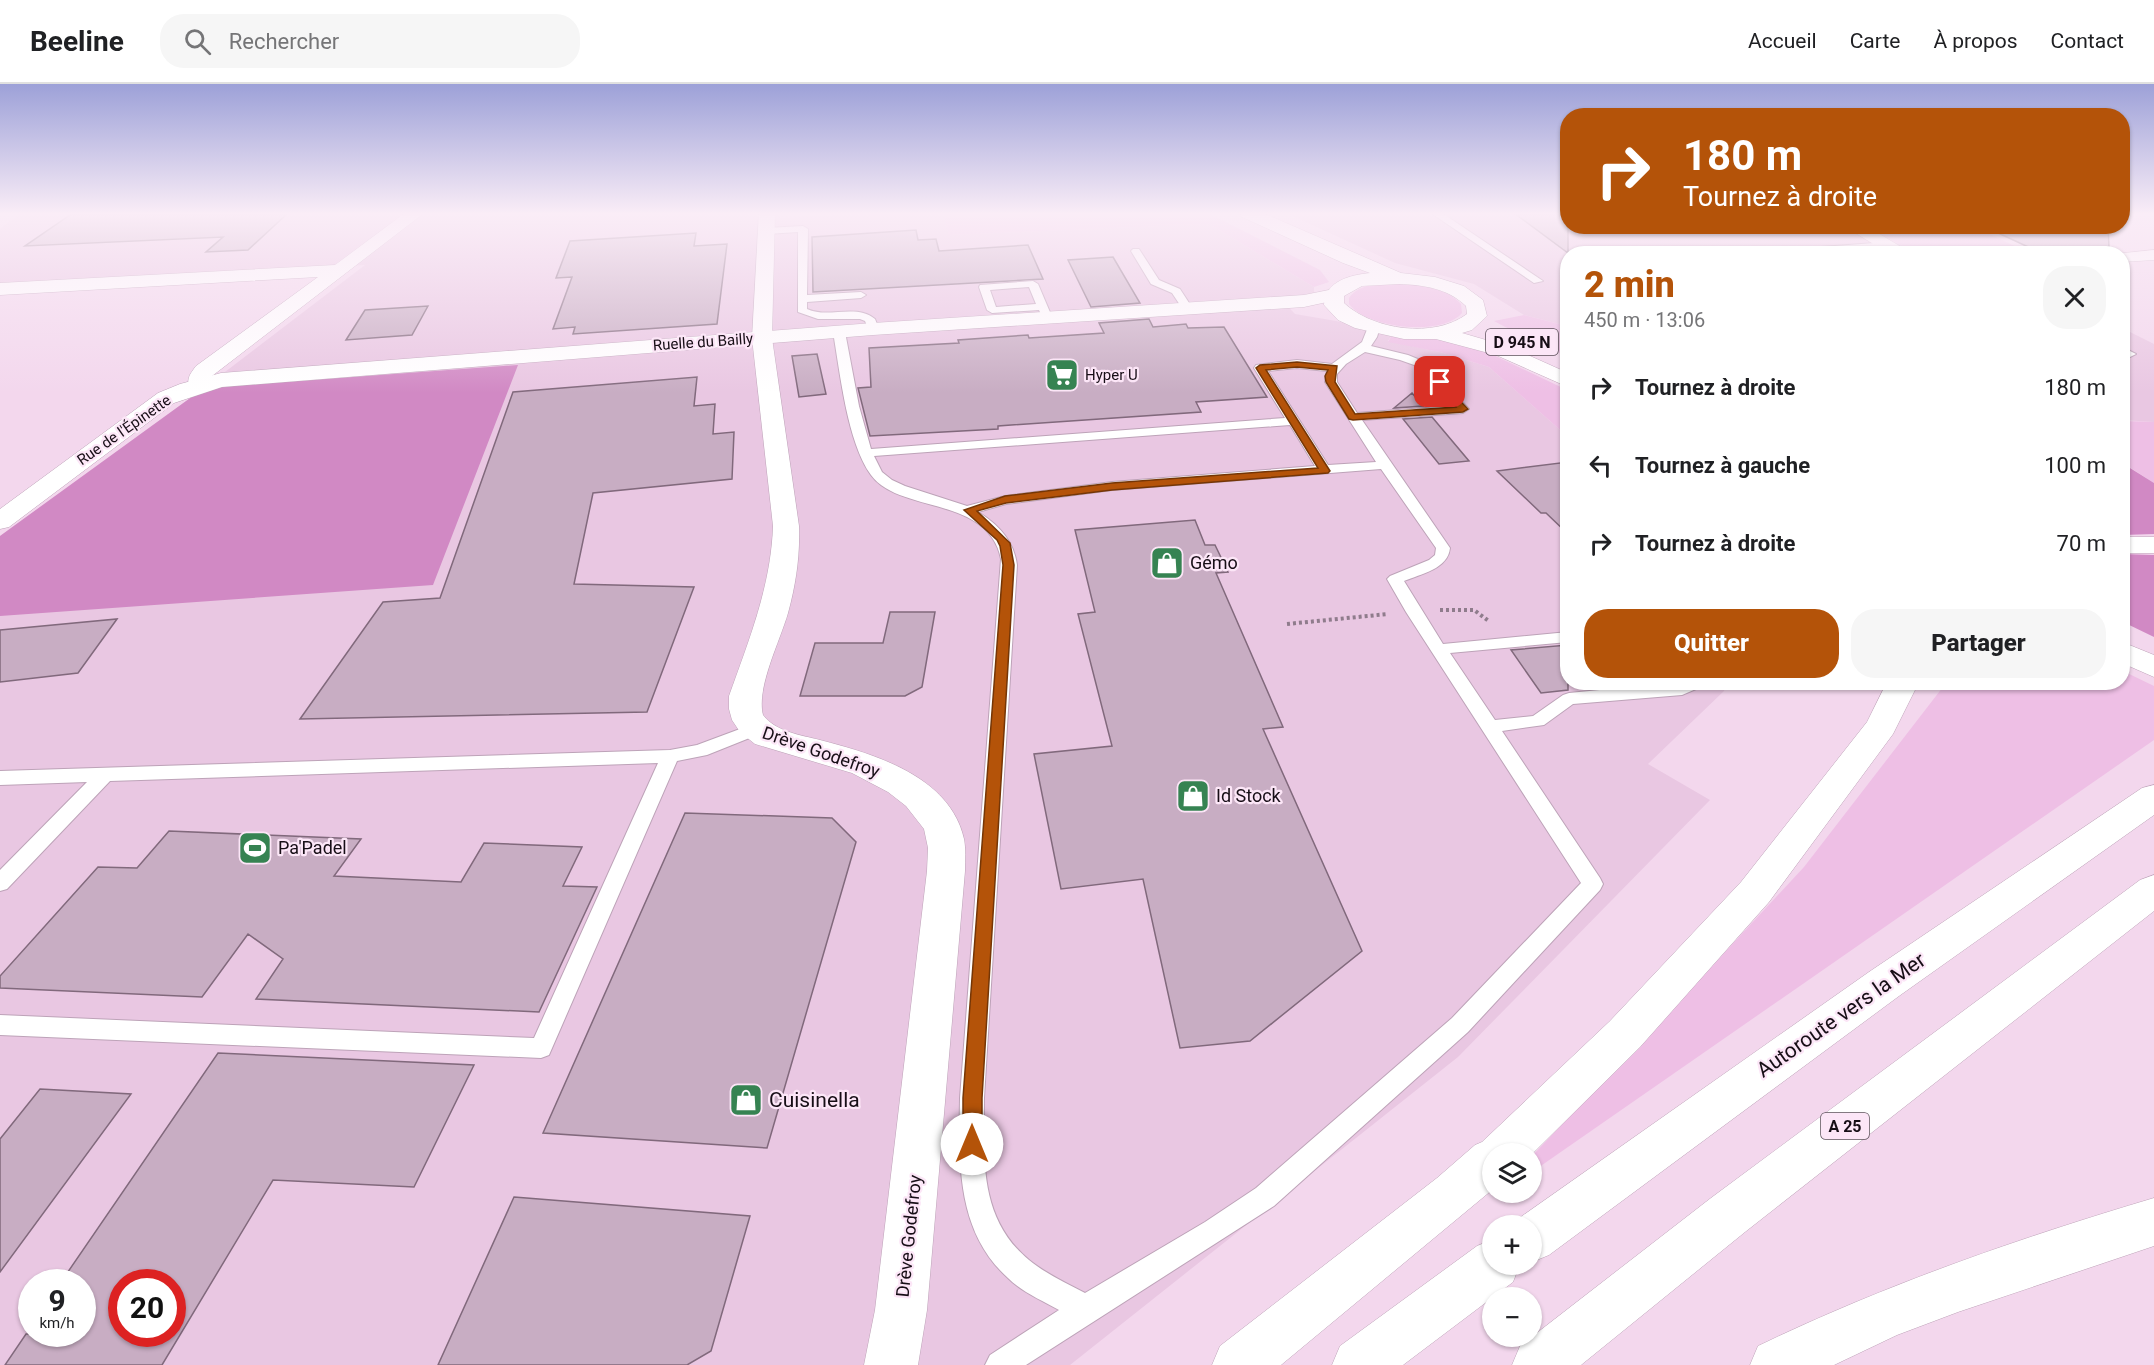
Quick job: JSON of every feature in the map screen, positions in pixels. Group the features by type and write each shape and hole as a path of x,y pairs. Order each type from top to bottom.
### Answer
{"main road":[{"path":"0,289 290,273"},
{"path":"199,385 199,378 204,371 336,273"},
{"name":"Drève Godefroy","path":"765,273 762,338 786,526 786,552 778,593 745,696 744,714 756,729 779,740 845,757 879,770 925,803 944,833 946,871 901,1310 891,1365"},
{"path":"1335,273 1339,276 1340,290 1334,305 1349,318"},
{"path":"1390,273 1436,283 1461,292 1476,304 1490,324 1436,332"},
{"name":"Ruelle du Bailly","path":"199,385 244,377 838,332 1045,312 1197,308 1304,301 1371,279 1406,278"},
{"name":"Ruelle du Bailly","path":"1197,308 1298,311 1349,318 1374,327 1405,333 1436,332"},
{"name":"D 945 N","path":"1490,324 1560,362"},
{"name":"D 945 N","path":"1436,332 1489,346 1560,377"},
{"name":"Rue de l'Épinette","path":"0,520 158,404 177,393 199,385"},
{"path":"2130,545 2154,545"},
{"path":"2130,639 2154,650"},
{"path":"2130,655 2154,667"},
{"path":"1881,726 1899,690"},
{"path":"1511,1143 1625,1034 1755,891 1881,726 1913,690"},
{"name":"Autoroute vers la Mer","path":"1542,1231 1884,984 2154,797"},
{"name":"A 25","path":"1539,1365 1728,1215 2154,890"},
{"path":"1239,1365 1454,1194 1482,1169"},
{"path":"1777,1365 1893,1311 2055,1252 2154,1222"},
{"path":"1359,1365 1482,1274"}],"lane":[{"path":"802,273 802,310 804,312 814,315 863,316 872,321 873,329"},
{"path":"1149,273 1155,282 1176,291 1197,308"},
{"path":"1527,273 1538,280"},
{"path":"1033,284 1045,312 992,310 984,287 1033,284"},
{"path":"802,299 861,295"},
{"path":"1000,1365 1085,1309 1215,1231 1265,1197 1460,1025 1593,884 1395,579 1439,560 1443,548 1331,382 1330,376 1334,368 1364,348 1372,339 1374,327"},
{"path":"838,332 855,411 874,470 885,481 903,490 963,508 1001,538 1006,546 1009,565 972,1098 974,1186 977,1208 986,1230 1001,1251 1018,1269 1085,1309"},
{"path":"1353,417 1463,409 1421,364 1404,357 1364,348"},
{"path":"1325,471 1260,368 1297,364 1334,368"},
{"path":"867,453 1293,421"},
{"path":"963,508 1112,486 1385,465"},
{"path":"1439,649 1560,638"},
{"path":"1490,728 1538,721 1569,699 1671,690"},
{"path":"0,778 670,756 700,751 756,729"},
{"path":"0,1025 541,1048 670,756"},
{"path":"0,883 106,774"}],"shaded area":[{"path":"0,273 207,273 0,283"},
{"path":"355,273 1290,273 1314,287 1314,295 1281,299 1295,314 1336,321 1392,335 1388,341 1440,352 1489,367 1560,430 1560,690 1724,690 1648,764 1710,800 1458,1057 1070,1365 0,1365 0,536 204,388"},
{"path":"1290,273 1322,273 1329,282 1314,287"},
{"path":"1432,273 1560,273 1560,324 1524,315 1474,284"},
{"path":"1402,283 1449,294 1461,304 1462,313 1438,325 1404,326 1371,319 1349,304 1349,298 1366,286"},
{"path":"1524,315 1560,324 1560,353 1528,339 1494,321"},
{"path":"2130,332 2154,344 2154,422 2130,420"},
{"path":"1392,335 1436,339 1489,353 1560,387 1560,430 1489,367 1440,352 1388,342"},
{"path":"518,365 433,585 0,616 0,536 204,388"},
{"path":"2130,421 2154,422 2154,483 2130,468"},
{"path":"2130,468 2154,483 2154,534 2130,535"},
{"path":"2130,554 2154,555 2154,637 2130,625"},
{"path":"2130,674 2154,686 2154,740 1542,1165 1542,1146 1804,867 1941,690 2130,690"}],"building":[{"path":"558,273 723,273 717,324 573,334 575,327 553,329 572,277 556,278"},
{"path":"813,273 1040,273 1043,279 813,292"},
{"path":"1074,273 1122,273 1140,303 1091,307"},
{"path":"428,306 412,335 346,340 365,310"},
{"name":"Hyper U","path":"1149,319 1153,327 1186,324 1188,328 1224,327 1267,397 1196,402 1201,412 998,426 998,429 870,436 858,388 871,387 869,348 959,343 958,340 1028,335 1029,338 1104,333 1099,323"},
{"path":"817,354 826,394 799,397 792,356"},
{"path":"697,377 694,406 715,404 713,434 734,432 732,479 593,493 574,584 694,587 647,712 300,719 383,602 440,598 513,392"},
{"path":"1412,393 1423,406 1394,408"},
{"path":"1432,417 1469,461 1439,464 1403,419"},
{"path":"1560,463 1560,526 1546,513 1541,513 1497,471"},
{"path":"1195,520 1205,545 1215,545 1228,572 1216,573 1283,727 1263,729 1362,951 1250,1041 1180,1048 1143,879 1061,889 1034,754 1112,746 1078,614 1095,612 1075,530"},
{"path":"890,612 935,612 922,687 905,696 800,696 815,643 883,643"},
{"path":"117,619 78,673 0,682 0,630"},
{"path":"1560,646 1560,690 1568,690 1541,693 1511,650"},
{"path":"685,813 832,818 856,842 767,1148 543,1133"},
{"path":"169,831 361,839 334,876 461,882 484,843 582,847 563,886 597,887 539,1012 256,999 283,959 248,934 202,997 0,988 0,976 98,867 137,868"},
{"path":"218,1053 474,1065 414,1187 273,1180 186,1325 186,1269 108,1269 108,1347 173,1347 162,1365 5,1365 18,1346 96,1347 96,1269 70,1269"},
{"path":"40,1089 131,1094 0,1272 0,1139"},
{"path":"514,1197 750,1216 711,1351 687,1365 438,1365"}],"place":[{"name":"Hyper U","path":"1062,375"},
{"name":"Gémo","path":"1167,563"},
{"name":"Id Stock","path":"1193,796"},
{"name":"Pa'Padel","path":"255,848"},
{"name":"Cuisinella","path":"746,1100"}],"route":[{"path":"972,1144 972,1098 1009,565 1006,546 1001,538 969,510 1005,500 1112,486 1325,471 1260,368 1297,364 1334,368 1330,376 1331,382 1353,417 1463,409 1440,382"}]}
